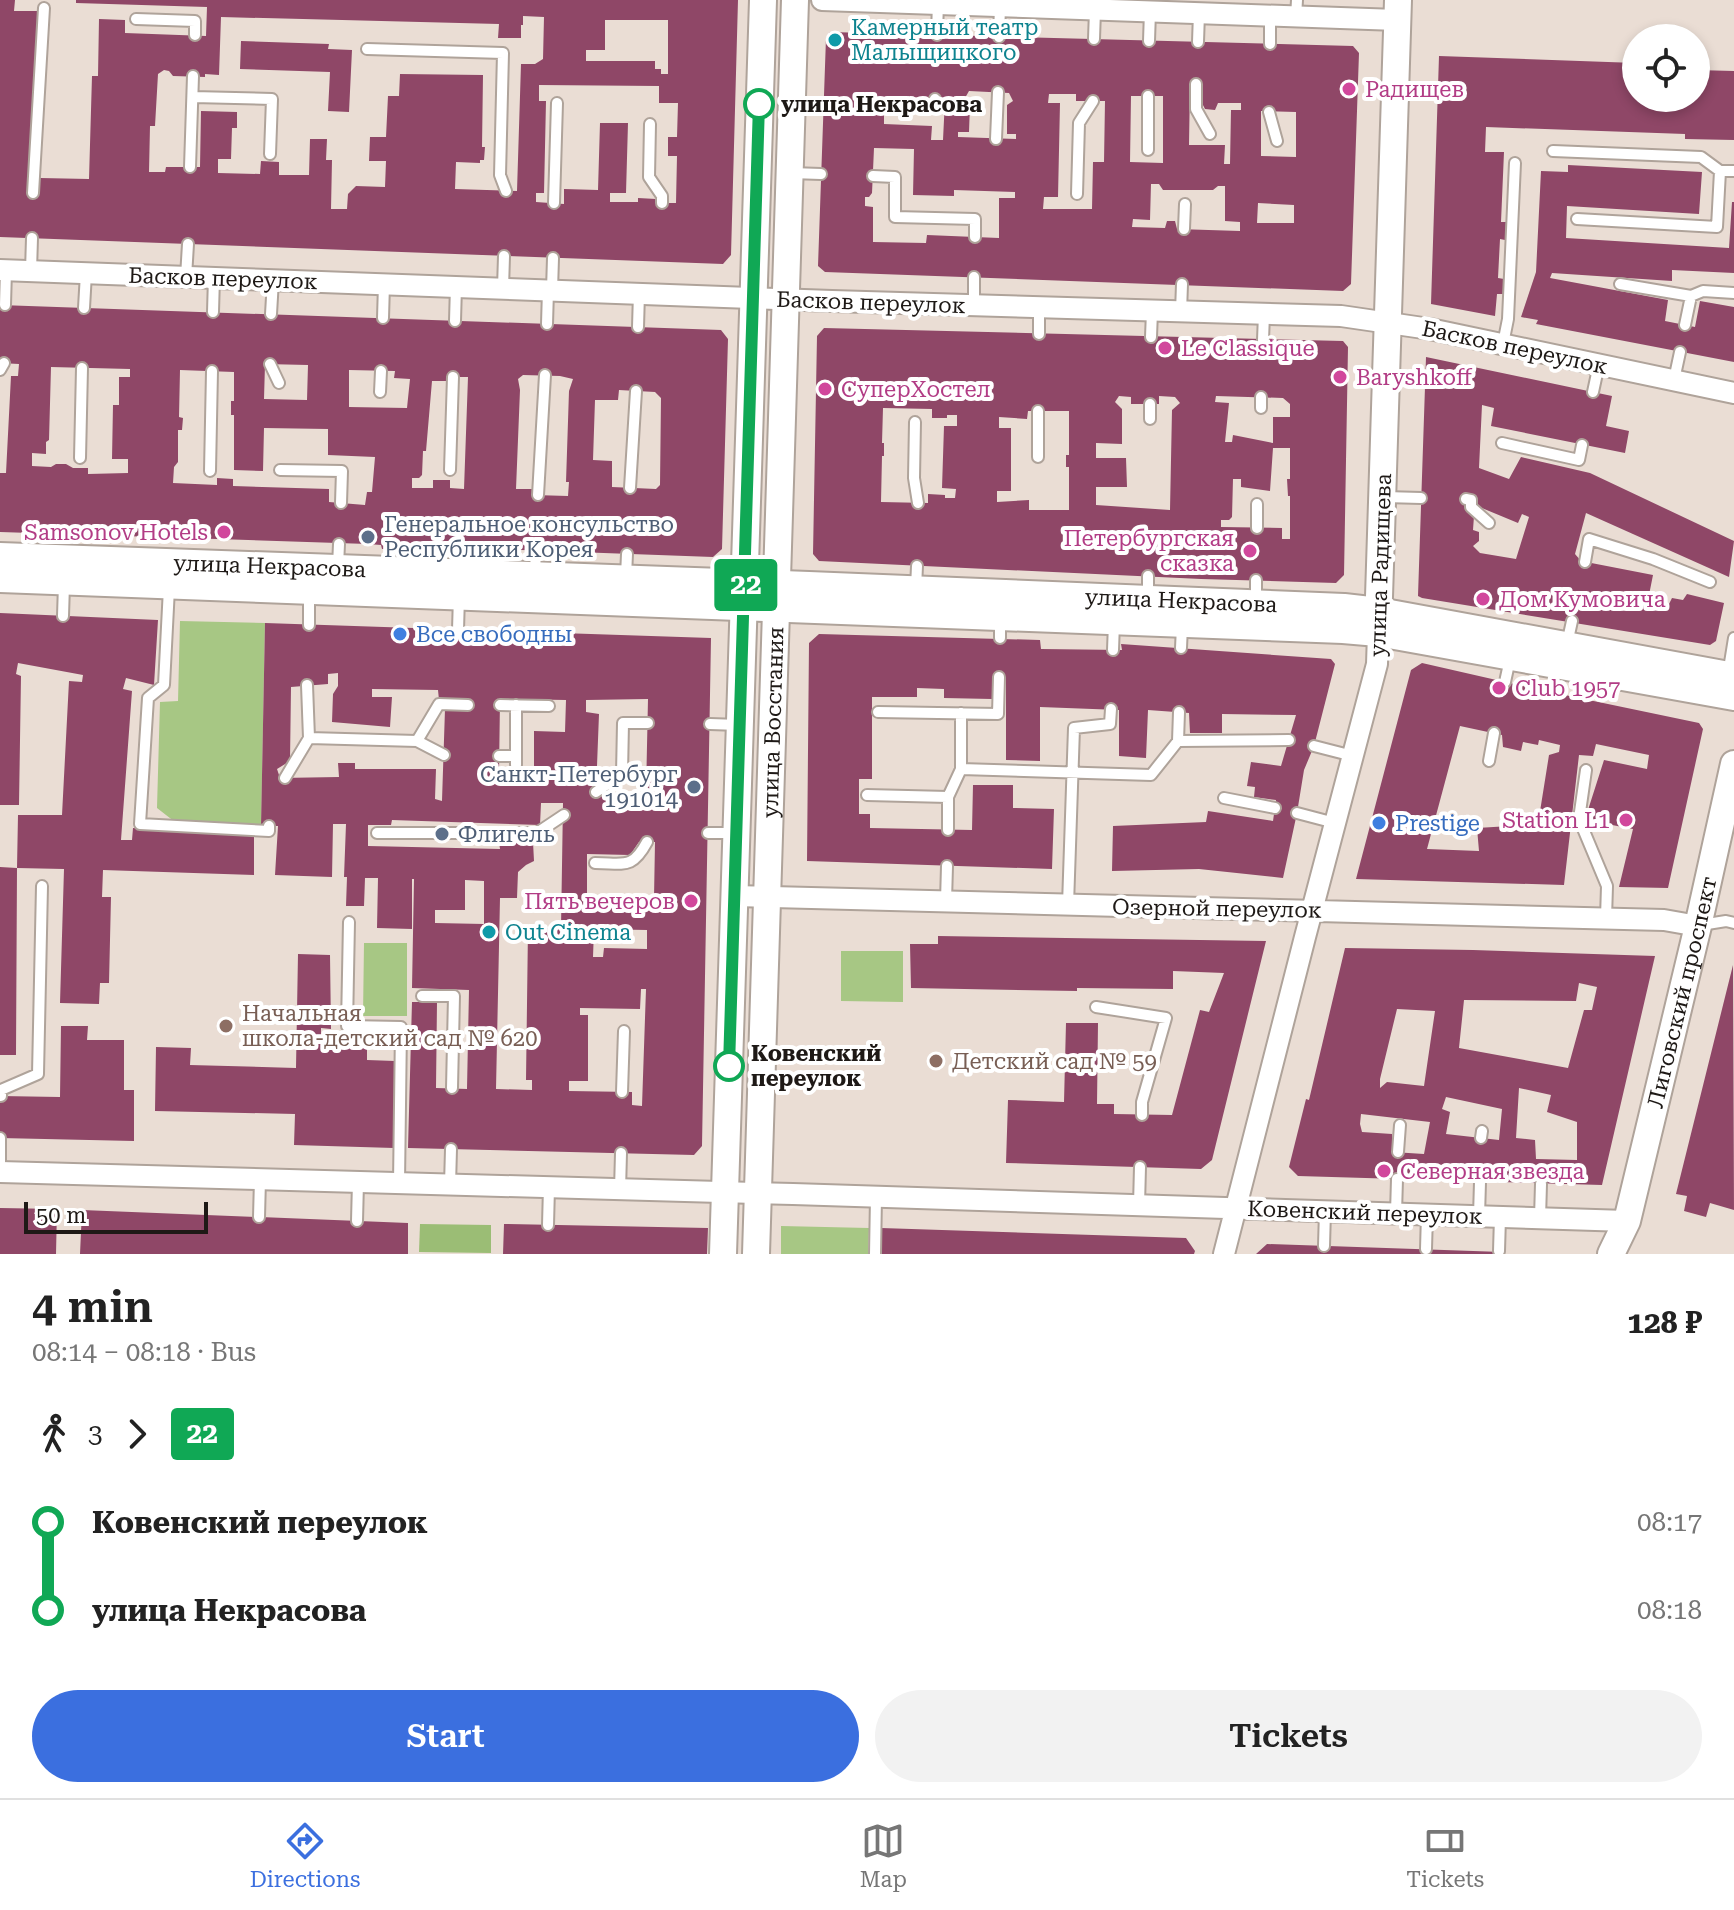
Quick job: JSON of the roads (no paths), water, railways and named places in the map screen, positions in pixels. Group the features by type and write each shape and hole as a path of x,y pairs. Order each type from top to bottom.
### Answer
{"street":[{"name":"улица Восстания","path":"723,1254 763,0"},
{"name":"улица Восстания","path":"756,1254 795,0"},
{"path":"822,0 976,3 1095,10 1189,9 1270,16 1296,8 1398,10"},
{"name":"улица Радищева","path":"1224,1254 1377,664 1398,10"},
{"name":"Басков переулок","path":"3,270 1341,316 1430,329 1734,393"},
{"name":"улица Некрасова","path":"0,556 64,570 169,574 309,591 459,596 777,596 1000,627 1114,621 1182,636 1343,630 1378,622 1569,634 1730,686"},
{"name":"улица Некрасова","path":"169,574 338,556 627,566 745,595"},
{"name":"улица Некрасова","path":"0,579 64,570"},
{"name":"улица Некрасова","path":"777,596 916,578 1256,592 1344,607 1507,669 1730,686"},
{"name":"Лиговский проспект","path":"1611,1254 1627,1221 1734,764"},
{"name":"Озерной переулок","path":"735,896 1606,918 1664,920 1698,926"},
{"name":"Ковенский переулок","path":"0,1172 1627,1221"},
{"name":"Лиговский проспект","path":"1627,1221 1627,1254"}],"lane":[{"path":"937,35 938,2"},
{"path":"999,37 1000,6"},
{"path":"33,193 44,8"},
{"path":"1189,9 1198,42"},
{"path":"1094,39 1095,10"},
{"path":"1149,41 1150,11"},
{"path":"1270,16 1270,44"},
{"path":"136,19 195,21 195,35"},
{"path":"367,49 503,53 500,175 506,191"},
{"path":"190,167 193,76"},
{"path":"1196,84 1196,109 1210,134"},
{"path":"996,139 998,92"},
{"path":"1148,96 1148,150"},
{"path":"193,97 272,99 270,154"},
{"path":"1077,194 1079,123 1093,101"},
{"path":"554,203 557,103"},
{"path":"1269,112 1277,141"},
{"path":"650,124 649,177 662,196 662,203"},
{"path":"1553,151 1701,157 1720,171 1734,171"},
{"path":"1503,344 1508,319 1515,163"},
{"path":"1577,219 1717,227 1720,171"},
{"path":"789,173 821,174"},
{"path":"873,176 895,177 895,217 975,219 975,237"},
{"path":"1184,229 1185,204"},
{"path":"31,271 32,238"},
{"path":"186,277 188,244"},
{"path":"503,288 504,256"},
{"path":"547,324 553,258"},
{"path":"3,270 5,305"},
{"path":"84,308 86,273"},
{"path":"213,312 214,277"},
{"path":"974,277 974,305"},
{"path":"271,314 273,280"},
{"path":"383,318 384,284"},
{"path":"1181,312 1182,284"},
{"path":"1620,284 1691,296 1703,291 1734,293"},
{"path":"455,321 456,286"},
{"path":"638,327 639,293"},
{"path":"1685,325 1691,296"},
{"path":"1039,307 1039,334"},
{"path":"1151,337 1152,311"},
{"path":"1263,340 1264,314"},
{"path":"1674,380 1680,352"},
{"path":"270,364 279,383"},
{"path":"1593,392 1599,364"},
{"path":"80,458 82,368"},
{"path":"210,471 212,371"},
{"path":"380,392 381,371"},
{"path":"538,495 545,375"},
{"path":"450,470 453,377"},
{"path":"630,488 636,391"},
{"path":"1150,404 1150,419"},
{"path":"1038,411 1038,457"},
{"path":"915,422 914,478 918,503"},
{"path":"1502,443 1579,460 1582,445"},
{"path":"280,470 342,471 341,503"},
{"path":"1383,497 1421,498"},
{"path":"1466,499 1471,500 1471,507 1489,523"},
{"path":"1257,504 1257,528"},
{"path":"1585,562 1589,539 1653,559 1710,582"},
{"path":"63,616 64,570"},
{"path":"169,574 164,685 148,698 140,824 269,831 269,826"},
{"path":"309,591 309,625"},
{"path":"458,630 459,596"},
{"path":"1113,650 1114,621"},
{"path":"1730,686 1734,638"},
{"path":"878,712 998,714 999,677"},
{"path":"285,778 309,738 307,685"},
{"path":"417,741 439,704 461,703"},
{"path":"500,705 549,706"},
{"path":"499,756 516,760 516,705"},
{"path":"1068,905 1074,728 1110,724 1111,709"},
{"path":"961,769 1151,775 1178,741 1179,712"},
{"path":"948,830 948,797 961,769 961,713"},
{"path":"596,792 622,774 623,723 648,723"},
{"path":"710,724 741,725"},
{"path":"1489,761 1494,733"},
{"path":"309,738 417,741 444,755"},
{"path":"1178,741 1289,740"},
{"path":"1314,746 1353,756"},
{"path":"1586,770 1579,819 1607,886 1606,918"},
{"path":"867,795 948,797"},
{"path":"1224,798 1275,808"},
{"path":"1297,813 1335,823"},
{"path":"377,833 537,833 564,815"},
{"path":"708,833 737,833"},
{"path":"595,863 627,863 638,859 647,842"},
{"path":"946,901 947,866"},
{"path":"1,1096 1,1090 38,1074 42,886"},
{"path":"1698,926 1726,921 1734,923"},
{"path":"349,922 347,1026 401,1027 399,1183"},
{"path":"422,996 454,996 452,1088"},
{"path":"1096,1007 1166,1018 1142,1102 1142,1115"},
{"path":"622,1092 624,1031"},
{"path":"1398,1152 1400,1125"},
{"path":"0,1138 0,1172"},
{"path":"450,1185 451,1149"},
{"path":"620,1190 621,1153"},
{"path":"1139,1205 1140,1167"},
{"path":"259,1217 260,1179"},
{"path":"1396,1213 1397,1179"},
{"path":"357,1221 358,1182"},
{"path":"1479,1216 1480,1182"},
{"path":"1540,1218 1541,1184"},
{"path":"548,1225 549,1187"},
{"path":"875,1254 876,1197"},
{"path":"1324,1246 1325,1211"},
{"path":"1426,1249 1427,1214"},
{"path":"1499,1251 1500,1217"}],"place":[{"name":"Камерный театр Малыщицкого","path":"835,40"},
{"name":"Радищев","path":"1349,89"},
{"name":"улица Некрасова","path":"759,104"},
{"name":"Le Classique","path":"1165,348"},
{"name":"Baryshkoff","path":"1340,377"},
{"name":"СуперХостел","path":"825,389"},
{"name":"Samsonov Hotels","path":"224,532"},
{"name":"Генеральное консульство Республики Корея","path":"368,537"},
{"name":"Петербургская сказка","path":"1250,551"},
{"name":"Дом Кумовича","path":"1483,599"},
{"name":"Все свободны","path":"400,634"},
{"name":"Club 1957","path":"1499,688"},
{"name":"Санкт-Петербург 191014","path":"694,787"},
{"name":"Station L1","path":"1626,820"},
{"name":"Prestige","path":"1379,823"},
{"name":"Флигель","path":"442,834"},
{"name":"Пять вечеров","path":"691,901"},
{"name":"Out Cinema","path":"489,932"},
{"name":"Начальная школа-детский сад № 620","path":"226,1026"},
{"name":"Детский сад № 59","path":"936,1061"},
{"name":"Ковенский переулок","path":"729,1066"},
{"name":"Северная звезда","path":"1384,1171"}]}
